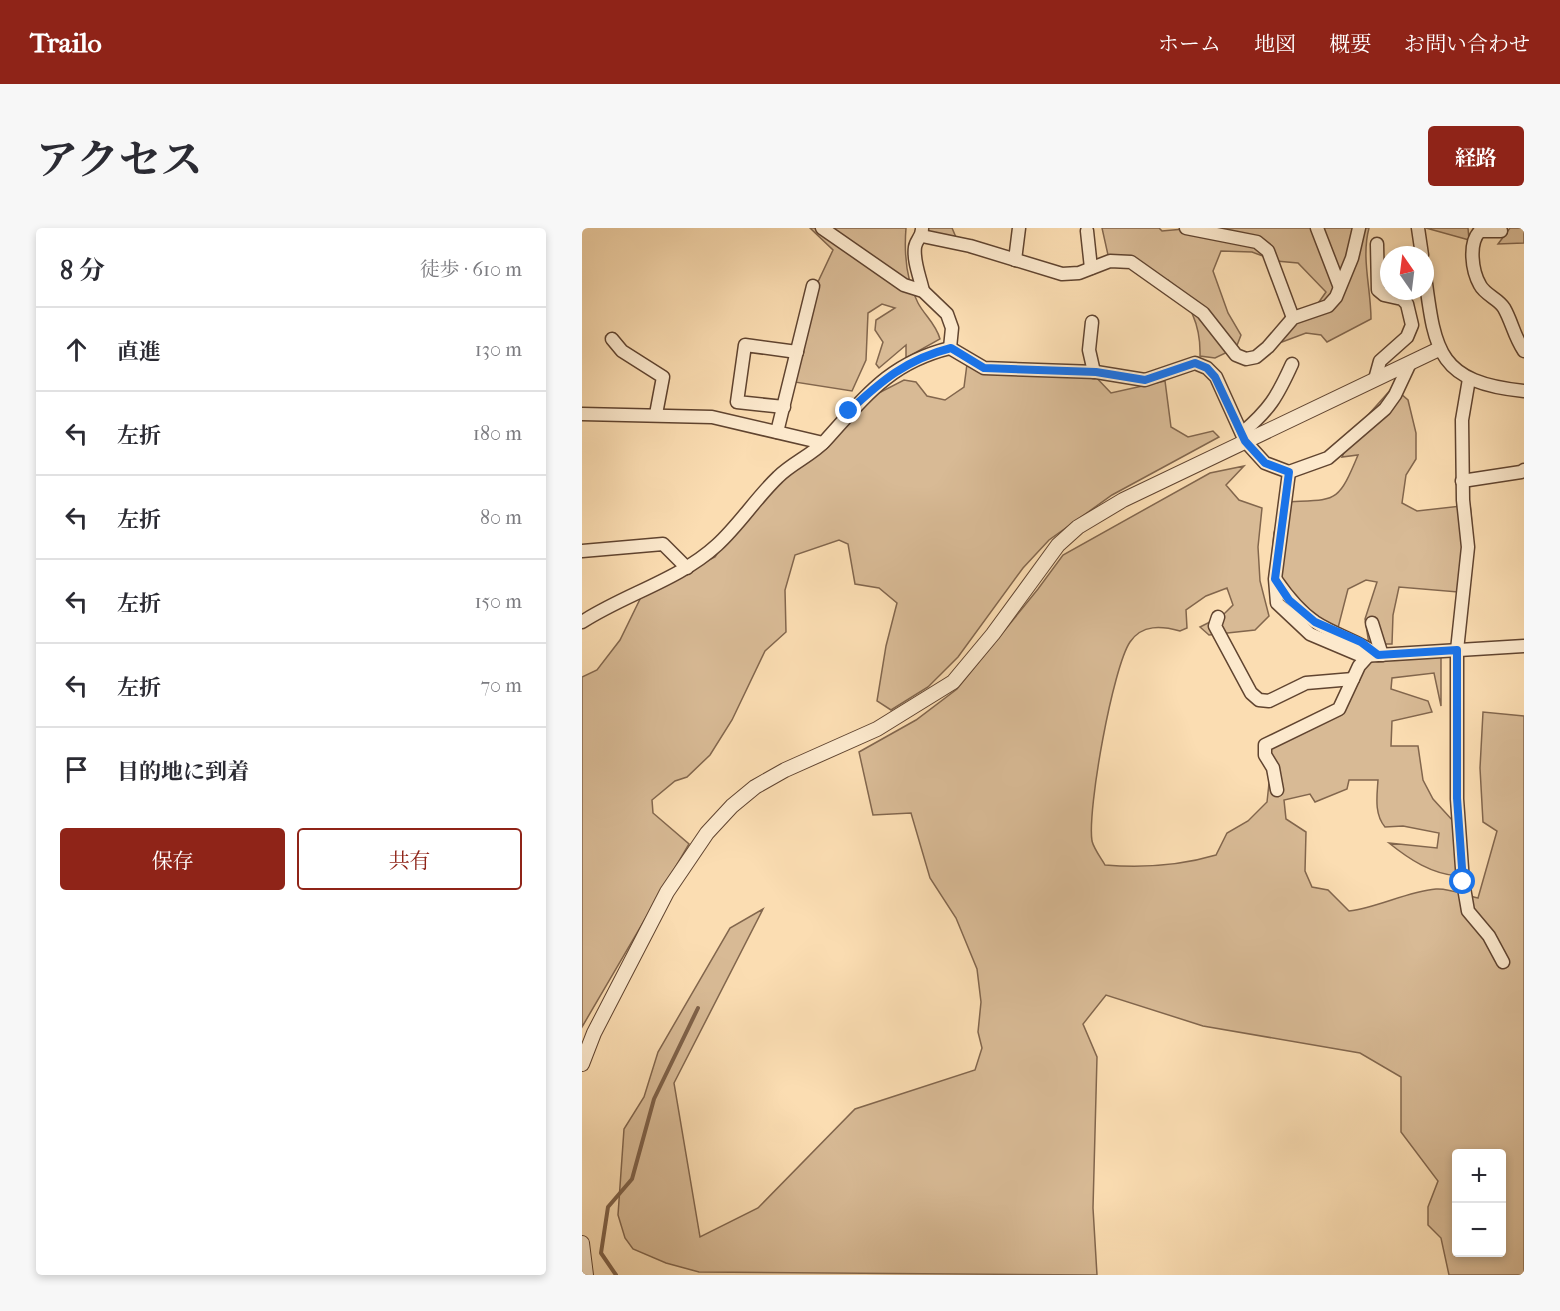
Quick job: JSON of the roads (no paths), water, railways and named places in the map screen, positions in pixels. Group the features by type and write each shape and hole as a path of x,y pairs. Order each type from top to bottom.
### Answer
{"street":[{"path":"822,228 904,285 923,291 947,314 952,328 951,348"},
{"path":"1015,260 1019,228"},
{"path":"1186,228 1257,242 1268,251 1293,318"},
{"path":"1317,228 1339,285"},
{"path":"923,291 915,245 922,232 1062,274 1079,273 1110,261 1131,262 1203,313 1236,355 1246,359 1256,357 1268,347 1293,318 1328,306 1336,297 1352,258 1359,228"},
{"path":"1418,228 1421,246"},
{"path":"1087,231 1091,268"},
{"path":"1501,231 1480,231 1474,237 1472,251 1480,285 1503,307 1513,334 1524,351"},
{"path":"1375,379 1380,362 1407,337 1412,325 1407,304 1402,298 1384,294 1378,290 1377,244"},
{"path":"777,432 813,286"},
{"path":"1428,300 1433,335 1438,349 1469,379 1494,388 1524,391"},
{"path":"1092,322 1089,350 1094,372"},
{"path":"612,339 622,351 663,377 656,414"},
{"path":"784,407 736,402 746,345 797,352"},
{"path":"582,621 612,603 687,568 717,545 779,476 823,443 849,411 896,370 924,354 951,348 984,368 1094,372 1145,380 1195,363 1207,368 1215,377 1243,437 1265,463 1289,472 1329,458 1385,409 1395,395 1410,363"},
{"path":"582,1065 594,1033 667,892 707,833 732,806 755,787 785,770 877,729 953,682 993,634 1058,545 1078,527 1123,500 1243,437 1438,349"},
{"path":"1243,437 1267,411 1279,393 1292,364"},
{"path":"1469,379 1462,420 1462,481 1468,547 1457,650 1457,798 1463,882 1468,911 1489,936 1503,963"},
{"path":"582,414 712,417 823,443"},
{"path":"1462,481 1524,470"},
{"path":"1289,472 1275,579 1277,603 1310,634 1362,656 1524,646"},
{"path":"582,551 663,544 687,568"},
{"path":"1218,617 1215,626 1251,693 1259,700 1269,700 1306,683 1353,679"},
{"path":"1372,623 1376,655"},
{"path":"1277,790 1273,768 1265,755 1265,745 1339,709 1353,679 1376,655"},
{"path":"582,1243 586,1275"}],"waterway":[{"path":"616,1275 601,1253 608,1207 632,1179 654,1099 698,1008"}]}
